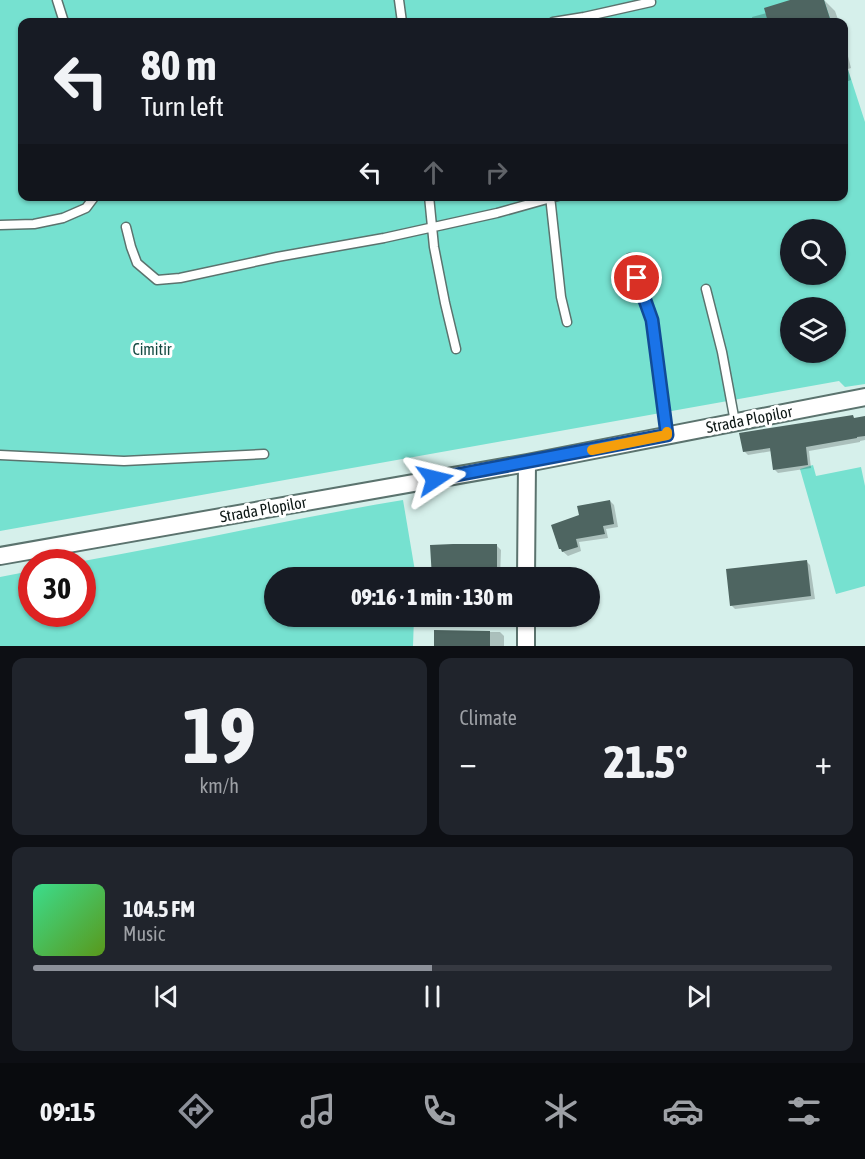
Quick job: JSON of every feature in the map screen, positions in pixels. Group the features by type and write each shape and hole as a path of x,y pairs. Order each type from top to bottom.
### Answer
{"street":[{"name":"Strada Plopilor","path":"0,556 526,462 865,397"},
{"path":"526,462 526,567"},
{"path":"526,627 526,646"}],"lane":[{"path":"57,0 63,18"},
{"path":"399,0 401,18"},
{"path":"578,18 651,2"},
{"path":"0,225 34,224 63,218 86,208 91,201"},
{"path":"430,201 434,246 456,349"},
{"path":"126,227 137,263 157,280 180,278 277,257 384,238 497,213 539,201"},
{"path":"553,201 561,297 567,322"},
{"path":"630,258 652,320 667,435"},
{"path":"706,289 722,352 735,422"},
{"path":"0,454 124,461 264,454"}],"green space":[{"name":"Cimitir","path":"0,0 824,0 830,18 18,18 18,201 848,201 848,69 865,122 865,384 845,387 839,381 0,531"},
{"path":"813,465 816,476 861,467 865,486 865,586 836,594 800,469"},
{"path":"403,500 414,567 264,567 264,627 414,627 413,646 0,646 0,577 18,574 18,627 96,627 96,559"}],"building":[{"path":"790,0 824,0 830,18 767,18 764,8"},
{"path":"853,415 854,418 865,416 865,436 806,447 808,465 773,470 770,448 743,452 739,433"},
{"path":"610,500 614,524 603,526 605,534 576,539 578,547 562,552 551,525 579,515 577,506"},
{"path":"497,544 497,567 431,567 430,545"},
{"path":"807,560 811,596 730,606 726,569"},
{"path":"434,630 490,631 490,646 434,646"}],"slow traffic":[{"path":"592,450 667,435 667,432"}],"route":[{"path":"435,479 667,435 652,320 637,278"}]}
